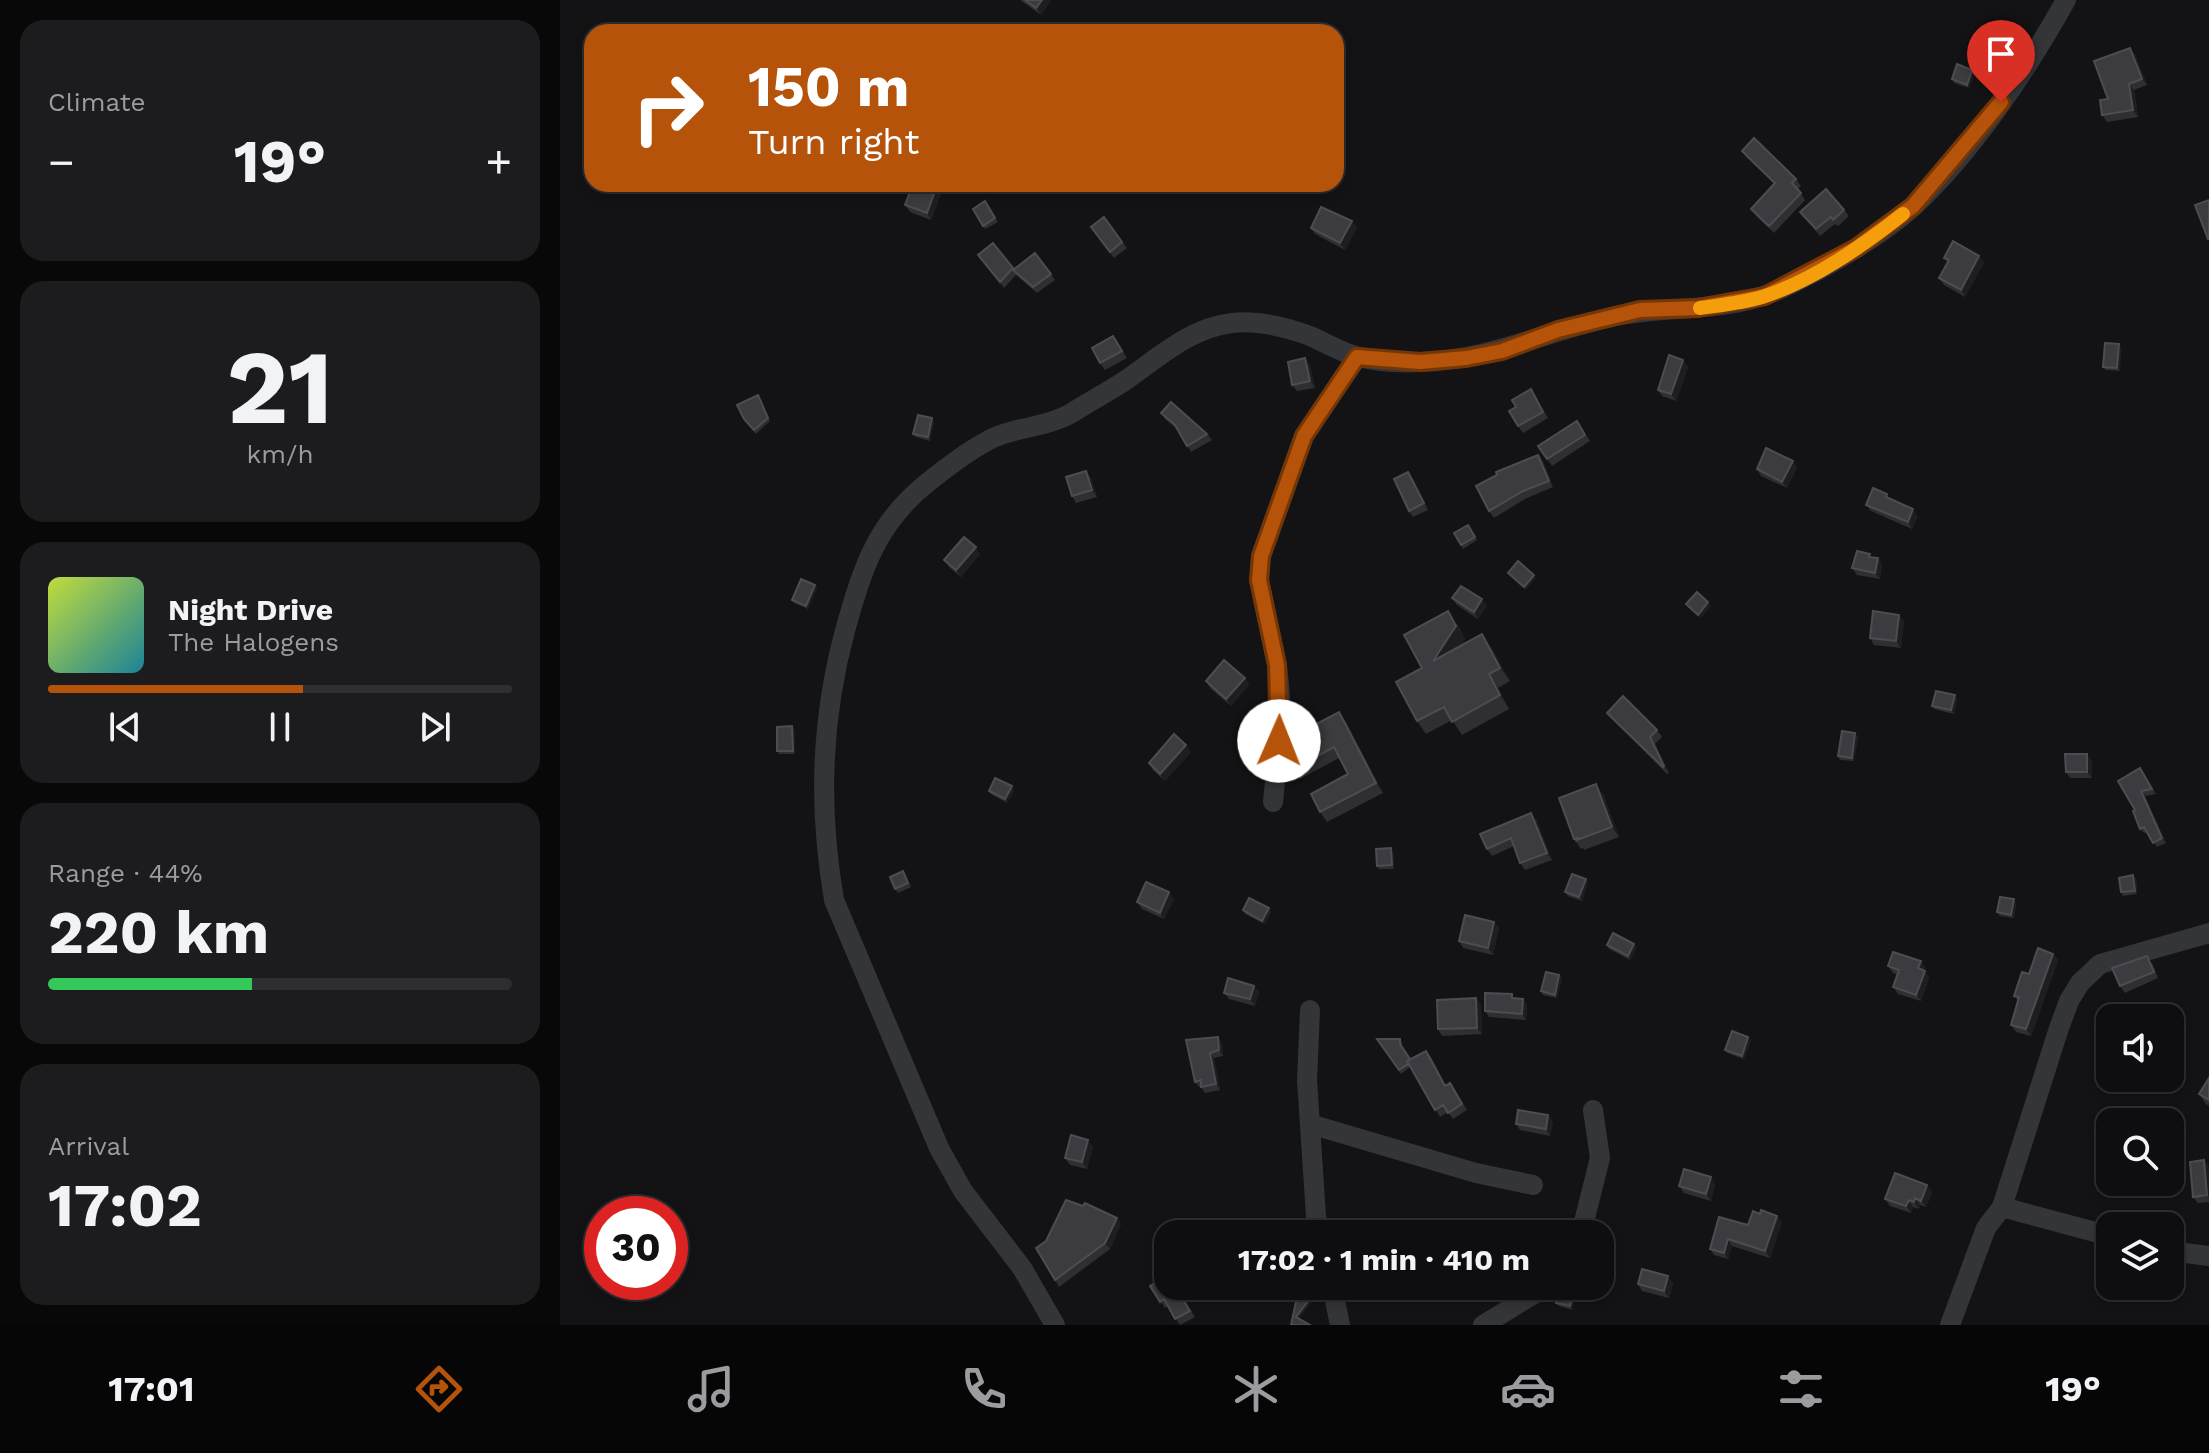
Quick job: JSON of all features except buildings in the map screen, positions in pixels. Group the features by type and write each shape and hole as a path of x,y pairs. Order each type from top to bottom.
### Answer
{"street":[{"path":"1055,1325 1022,1268 963,1191 939,1148 834,900 825,812 827,708 860,578 881,532 897,510 926,483 993,438 1063,418 1124,381 1182,340 1229,323 1251,323 1306,335 1357,357 1420,362 1502,351 1558,330 1640,310 1698,308 1743,302 1787,286 1856,248 1913,206 1983,126 2019,79 2066,0"},
{"path":"1273,802 1280,695 1277,665 1259,580 1261,556 1304,436 1357,357"},
{"path":"1950,1325 1986,1228 2002,1207 2059,1028 2080,983 2100,964 2209,933"},
{"path":"1310,1010 1307,1080 1317,1220"},
{"path":"1584,1220 1600,1158 1593,1110"},
{"path":"1310,1124 1476,1173 1533,1185"},
{"path":"2002,1207 2096,1232"},
{"path":"2184,1253 2209,1256"},
{"path":"1335,1300 1340,1325"},
{"path":"1483,1325 1524,1300"}],"slow traffic":[{"path":"1700,308 1743,302 1787,286 1856,248 1903,214"}],"route":[{"path":"1279,741 1280,695 1277,665 1259,580 1261,556 1304,436 1357,357 1420,362 1466,358 1502,351 1558,330 1640,310 1698,308 1765,296 1856,248 1913,206 2001,102"}]}
